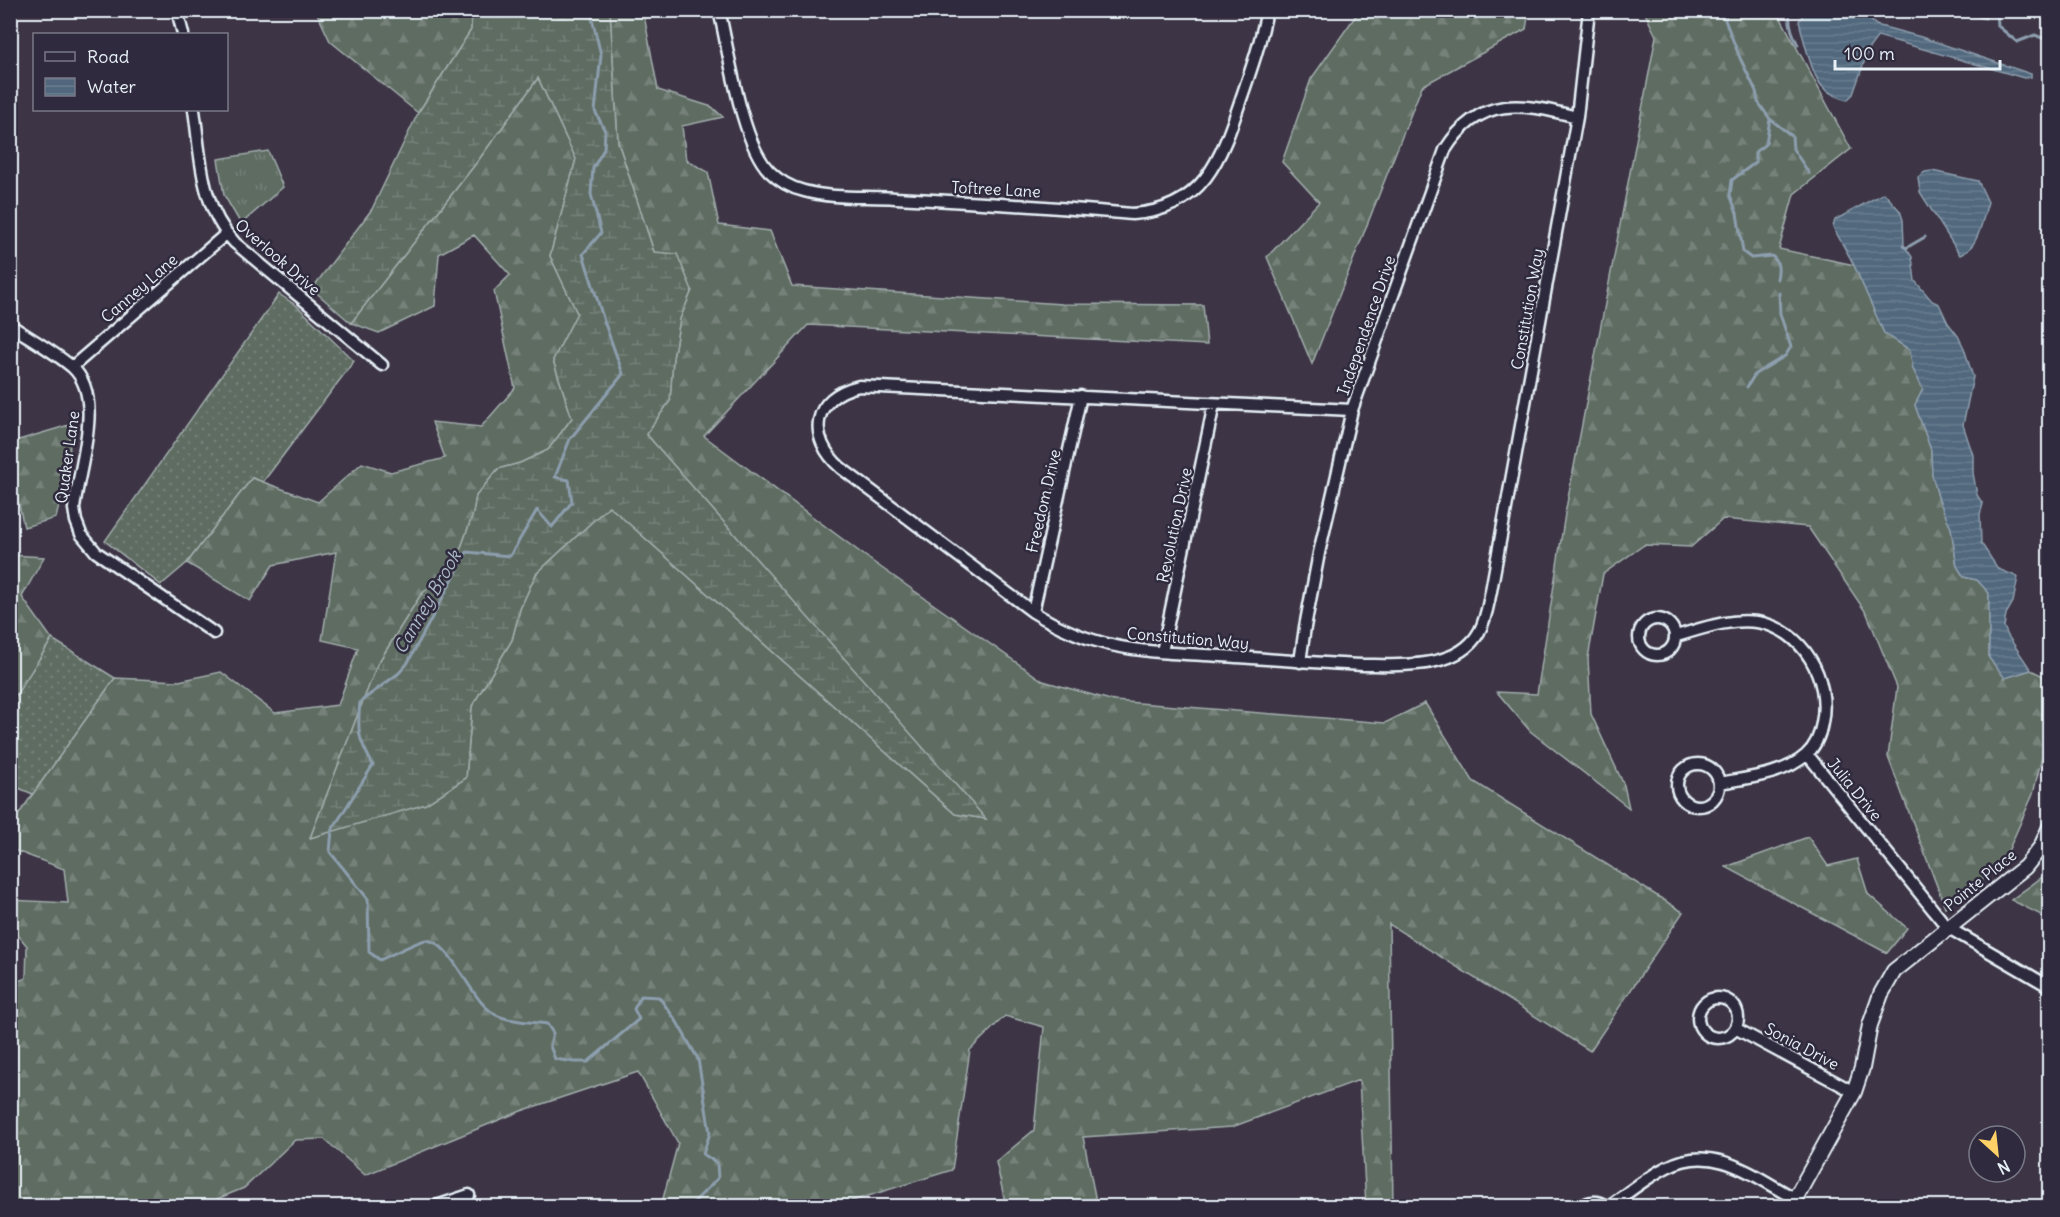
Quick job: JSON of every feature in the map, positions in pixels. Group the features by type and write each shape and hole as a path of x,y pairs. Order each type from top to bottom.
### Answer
{"street":[{"path":"177,10 183,33"},
{"name":"Toftree Lane","path":"720,10 739,99 752,144 769,171 790,186 803,191 841,196 1132,214 1158,211 1171,206 1193,192 1210,174 1222,151 1254,64 1267,10"},
{"name":"Constitution Way","path":"1352,410 859,386 845,389 829,400 822,411 819,436 831,459 841,468 1033,612 1053,624 1090,640 1134,650 1363,665 1427,663 1452,656 1479,633 1484,621 1498,558 1577,117 1589,10"},
{"name":"Independence Drive","path":"1300,662 1319,553 1352,410 1445,150 1461,128 1472,119 1499,108 1532,106 1577,117"},
{"name":"Overlook Drive","path":"194,111 207,194 213,214 226,234 382,365"},
{"name":"Canney Lane","path":"72,367 226,234"},
{"name":"Quaker Lane","path":"10,325 72,367 85,384 89,405 74,509 75,521 87,544 105,560 214,633"},
{"name":"Freedom Drive","path":"1033,612 1081,396"},
{"name":"Revolution Drive","path":"1162,652 1214,404"},
{"name":"Julia Drive","path":"1676,636 1745,621 1769,625 1800,644 1819,675 1824,700 1822,726 1814,746 1807,754 1947,927"},
{"path":"1719,783 1787,767 1807,754"},
{"name":"Pointe Place","path":"1794,1203 1854,1092 1862,1068 1870,1025 1887,981 1904,961 2025,867 2041,847 2049,827"},
{"path":"1947,927 2049,987"},
{"name":"Sonia Drive","path":"1735,1028 1854,1092"},
{"path":"1581,1206 1596,1202 1607,1206 1666,1167 1690,1158 1702,1157 1725,1161 1794,1203"},
{"path":"436,1206 469,1195"}],"green space":[{"path":"643,10 658,90 712,107 723,117 682,126 686,160 708,172 719,225 770,231 792,286 1062,304 1203,305 1207,345 808,325 704,436 876,564 1043,681 1114,701 1385,723 1425,703 1473,781 1683,912 1590,1051 1389,924 1393,1206 1366,1206 1359,1080 1232,1127 1083,1137 1097,1206 1006,1206 996,1162 1034,1130 1044,1027 1005,1016 970,1050 952,1170 836,1206 661,1206 678,1143 638,1072 521,1111 365,1175 324,1139 295,1140 244,1188 200,1206 11,1206 11,984 26,978 27,946 11,926 10,900 68,903 64,869 11,849 11,825 115,678 179,681 221,672 275,713 338,705 358,648 322,640 336,552 273,565 250,601 187,563 252,478 318,502 362,463 391,472 445,458 432,422 481,427 515,388 494,291 510,275 474,235 439,254 435,306 379,333 351,323 477,162 538,78 576,159 550,256 577,313 553,360 572,418 548,450 520,463 498,469 476,496 473,514 457,559 420,596 377,665 310,838 466,778 472,706 512,640 520,609 536,574 609,506 955,814 985,819 646,434 670,401 673,358 680,319 692,290 654,252 618,142 610,11"},
{"path":"316,11 472,11 471,30 418,113 330,41"},
{"path":"472,11 610,11 618,142 654,252 677,254 692,290 680,319 673,358 670,401 646,434 986,819 955,814 609,506 536,574 520,609 512,640 472,706 466,778 426,804 310,838 377,665 420,596 457,559 473,514 476,496 498,469 520,463 548,450 572,418 553,360 577,313 550,256 576,159 538,78 477,162 351,323 312,289 372,209 418,113 471,30"},
{"path":"1359,11 1529,11 1526,29 1422,86 1312,364 1267,257 1319,202 1282,162 1311,79"},
{"path":"1644,11 1777,11 1851,149 1794,194 1779,249 1854,265 1884,333 1910,350 1913,369 1923,389 1915,405 1931,450 1932,475 1939,500 1951,528 1957,566 1964,577 1977,580 1989,593 1989,658 2005,678 2031,670 2049,679 2049,728 2033,794 2002,865 1945,907 1888,757 1897,687 1867,614 1808,527 1723,519 1691,547 1644,545 1603,574 1588,658 1591,714 1624,785 1629,808 1530,731 1497,692 1537,694 1565,514 1656,36"},
{"path":"268,151 283,187 241,224 224,195 218,159"},
{"path":"279,294 297,306 354,361 263,482 252,478 187,563 161,585 105,541"},
{"path":"69,425 70,460 56,518 24,527 17,496 11,502 11,439 12,442"},
{"path":"11,555 44,557 22,597 52,639 11,703"},
{"path":"52,639 115,678 33,794 11,785 10,703"},
{"path":"1808,837 1828,866 1857,859 1868,894 1907,928 1887,953 1726,867"},
{"path":"2049,876 2049,919 2011,900 2041,878"}],"water":[{"path":"1806,11 1860,11 1876,25 1921,37 2031,74 2031,77 2024,78 1878,36 1869,48 1853,94 1847,100 1828,91 1816,76 1799,21"},
{"path":"1932,171 1978,181 1988,202 1976,240 1960,255 1920,192 1918,177 1925,172"},
{"path":"1884,193 1900,211 1903,220 1904,245 1912,257 1915,281 1932,301 1939,304 1964,348 1973,377 1963,425 1973,455 1977,495 1983,504 1980,514 1981,543 1998,569 2018,577 2013,602 2006,614 2004,627 2031,670 2005,678 1989,658 1989,593 1977,580 1964,577 1957,566 1951,528 1939,500 1932,475 1931,450 1915,405 1923,389 1913,369 1910,350 1884,333 1854,265 1833,227 1835,220"}],"waterway":[{"name":"Canney Brook","path":"590,10 601,55 595,111 605,131 604,149 593,168 591,194 601,233 583,254 623,374 570,439 555,477 569,480 572,502 552,527 537,510 510,556 467,552 407,664 399,673 360,702 360,735 373,765 332,830 330,852 368,899 369,952 380,960 426,940 436,943 446,951 471,989 490,1011 506,1019 547,1024 553,1033 550,1046 555,1059 588,1062 639,1019 634,1009 641,996 659,997 677,1022 698,1059 710,1133 703,1154 717,1163 718,1178 690,1206"},
{"path":"1727,10 1725,20 1756,91 1758,102 1770,119 1766,143 1756,152 1756,162 1732,180 1730,195 1737,213 1743,252 1751,258 1772,256 1778,266 1777,279"},
{"path":"1790,10 1791,28 1798,45"},
{"path":"1941,10 1951,14 1960,10"},
{"path":"1976,10 1976,15 1985,18 1988,10"},
{"path":"1997,10 1998,26 2017,42 2035,35 2050,39"},
{"path":"1770,119 1792,136 1793,149 1809,173"},
{"path":"1903,246 1906,248 1925,237"},
{"path":"1747,387 1755,374 1785,356 1791,347 1780,314 1779,293"}]}
